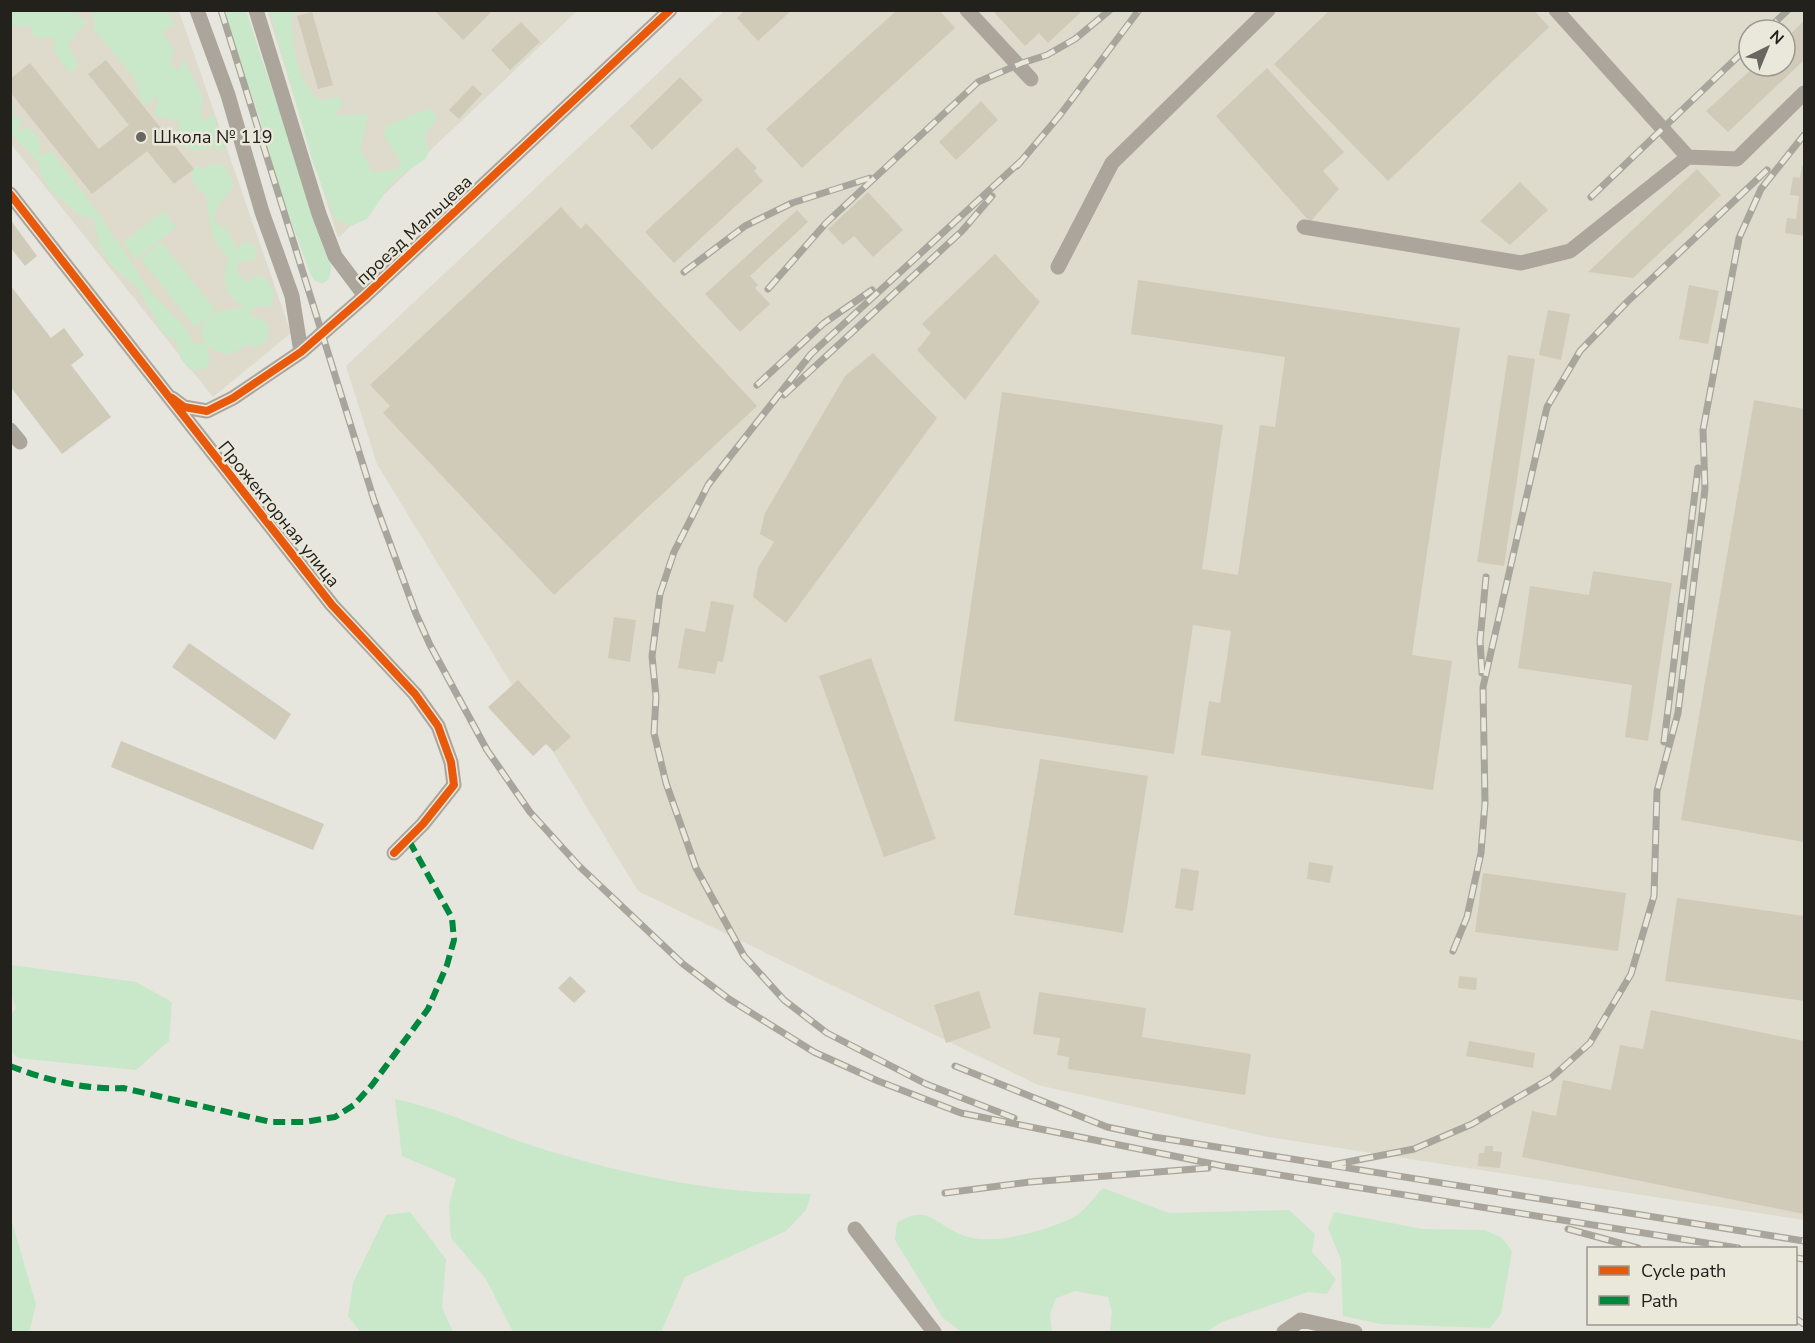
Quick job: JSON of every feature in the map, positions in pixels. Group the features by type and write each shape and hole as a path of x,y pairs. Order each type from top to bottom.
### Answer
{"street":[{"path":"197,10 228,95 262,212 292,296 302,352"},
{"path":"256,10 335,256 365,296"},
{"name":"проезд Мальцева","path":"157,384 184,407 195,411 207,411 233,398 302,352 365,296 670,10"},
{"path":"967,10 1031,80"},
{"path":"1058,267 1112,163 1268,10"},
{"path":"1556,10 1688,158"},
{"path":"1304,227 1521,263 1570,251 1688,158 1737,159 1804,93"},
{"name":"Прожекторная улица","path":"10,194 332,604 415,694 438,726 451,762 454,785 423,824 394,853"},
{"path":"855,1229 934,1332"},
{"path":"1284,1332 1301,1320 1355,1332"}],"shaded area":[{"path":"267,10 577,11 338,238"},
{"path":"11,11 179,11 291,333 213,397 11,144"},
{"path":"724,11 1804,11 1804,1220 1268,1137 1038,1085 638,891 377,464 346,366"}],"green space":[{"path":"10,11 76,11 80,19 88,20 68,44 78,65 70,73 54,52 55,37 33,37 32,26 11,26"},
{"path":"89,11 169,11 174,25 162,31 174,52 170,64 179,71 184,59 203,98 200,109 203,122 213,114 226,151 209,147 197,152 178,144 179,121 155,115 158,96 143,106 134,77 94,30 94,17"},
{"path":"227,11 246,11 247,13 332,263 329,279 322,284 314,280 310,273 274,174 259,116 225,17"},
{"path":"270,11 299,11 291,15 295,50 301,74 312,93 321,101 337,97 344,100 335,116 368,114 360,149 373,173 398,169 401,162 383,134 387,126 426,109 434,112 436,121 424,134 429,151 425,159 393,181 367,219 351,226 335,219 313,163"},
{"path":"14,105 13,115 22,119 17,132 25,127 34,133 40,142 39,156 52,152 101,217 151,293 185,327 194,344 206,342 201,337 204,322 217,312 244,307 228,291 225,274 228,258 214,237 206,195 198,189 190,176 196,166 203,169 212,164 223,165 234,186 219,204 214,216 217,225 226,227 237,250 245,241 257,247 254,260 236,263 239,274 248,283 255,275 265,277 274,292 271,306 256,306 249,316 261,319 269,326 267,341 258,347 247,345 230,354 214,351 206,343 210,359 206,369 190,370 181,359 175,340 164,335 137,286 114,268 101,250 93,217 84,218 51,191 40,173 39,163 11,133 11,106"},
{"path":"163,211 176,227 136,259 123,243"},
{"path":"161,242 216,311 195,327 141,259"},
{"path":"11,965 136,982 172,1002 169,1041 136,1070 18,1058 11,1051 11,1015 16,1008 11,994"},
{"path":"395,1099 448,1114 533,1146 636,1174 740,1191 811,1194 806,1210 786,1231 685,1277 661,1332 513,1332 486,1279 451,1238 449,1205 456,1179 402,1156"},
{"path":"1103,1188 1169,1213 1289,1210 1315,1234 1312,1252 1336,1279 1327,1294 1308,1292 1222,1322 1206,1332 1110,1332 1112,1312 1108,1297 1075,1291 1056,1298 1050,1314 1052,1332 962,1332 943,1318 895,1240 897,1223 916,1215 931,1217 953,1231 974,1238 1019,1236 1074,1217"},
{"path":"410,1212 446,1259 442,1308 453,1332 361,1332 348,1317 353,1283 386,1215"},
{"path":"1334,1212 1422,1229 1484,1230 1501,1237 1512,1251 1501,1314 1490,1328 1381,1324 1343,1316 1341,1260 1328,1228"},
{"path":"10,1215 36,1305 29,1332 11,1332"}],"building":[{"path":"434,10 493,10 463,40"},
{"path":"745,10 792,10 758,41 737,18"},
{"path":"897,10 939,10 955,28 802,168 766,129"},
{"path":"992,10 1083,10 1048,43 1039,33 1025,46"},
{"path":"1330,10 1534,10 1549,27 1388,181 1274,64"},
{"path":"312,12 333,85 318,89 297,16"},
{"path":"1804,21 1804,60 1797,67 1797,28"},
{"path":"521,22 540,42 510,70 491,50"},
{"name":"Школа № 119","path":"106,60 194,169 174,184 147,151 92,194 10,92 10,79 30,63 99,149 129,125 88,74"},
{"path":"1267,68 1344,152 1323,171 1339,189 1310,222 1216,116"},
{"path":"680,77 703,100 652,150 630,126"},
{"path":"1742,78 1785,78 1728,132 1706,111"},
{"path":"473,85 482,94 459,119 449,110"},
{"path":"981,101 998,120 956,160 939,142"},
{"path":"737,147 757,168 754,171 763,181 674,263 645,232"},
{"path":"1802,166 1804,166 1804,236 1785,233 1787,218 1796,219 1799,196 1790,195 1793,177 1800,178"},
{"path":"1697,169 1721,195 1633,278 1588,272"},
{"path":"1520,182 1548,210 1510,245 1480,221"},
{"path":"868,192 903,230 873,257 854,236 843,245 828,229"},
{"path":"561,207 581,229 586,223 757,406 554,595 383,413 390,406 370,385"},
{"path":"797,210 808,222 750,276 758,285 755,288 770,304 740,332 705,294"},
{"path":"12,222 37,256 25,266 10,247"},
{"path":"995,254 1040,302 965,400 917,350 931,333 922,324"},
{"path":"1138,280 1460,328 1412,655 1452,661 1433,790 1201,755 1209,701 1220,703 1231,631 1193,625 1174,754 954,721 1002,392 1223,425 1202,569 1238,575 1260,425 1275,427 1285,357 1131,334"},
{"path":"10,285 51,338 64,328 84,355 71,365 111,417 62,454 10,386"},
{"path":"1689,285 1719,291 1708,344 1679,339"},
{"path":"1548,310 1570,314 1561,360 1539,355"},
{"path":"873,353 937,418 786,623 753,597 758,568 774,542 760,534 765,513 845,376"},
{"path":"1508,355 1535,359 1504,566 1477,562"},
{"path":"1754,400 1804,409 1804,842 1681,820"},
{"path":"1593,571 1672,583 1648,741 1625,737 1632,685 1518,668 1530,586 1589,595"},
{"path":"711,601 734,605 723,662 718,661 715,674 678,668 685,628 705,632"},
{"path":"614,617 636,620 630,662 608,658"},
{"path":"189,643 291,714 275,740 172,667"},
{"path":"871,658 936,839 884,857 819,676"},
{"path":"518,680 571,737 554,752 546,744 533,756 488,707"},
{"path":"121,741 324,824 313,850 111,767"},
{"path":"1040,759 1148,776 1123,933 1014,915"},
{"path":"1309,862 1333,866 1330,883 1307,879"},
{"path":"1181,868 1199,871 1193,911 1175,908"},
{"path":"1483,873 1626,893 1618,951 1475,932"},
{"path":"1677,898 1804,916 1804,1001 1665,981"},
{"path":"570,976 586,991 574,1003 558,988"},
{"path":"1459,976 1477,978 1476,990 1458,988"},
{"path":"979,991 991,1028 946,1043 934,1005"},
{"path":"1039,992 1146,1008 1142,1037 1251,1054 1245,1095 1068,1069 1069,1057 1057,1055 1060,1038 1033,1034"},
{"path":"1651,1010 1804,1041 1804,1214 1522,1157 1532,1111 1556,1116 1563,1080 1611,1090 1620,1045 1643,1049"},
{"path":"1469,1041 1535,1053 1533,1068 1466,1056"},
{"path":"1485,1146 1493,1146 1493,1151 1502,1152 1500,1168 1478,1166 1479,1153 1484,1153"}],"railway":[{"path":"221,10 374,500 416,614 430,645 487,750 530,812 579,866 683,964 729,999 814,1052 878,1081 961,1113 1223,1166 1732,1247"},
{"path":"768,289 826,223 978,82 1047,55 1075,39 1110,10"},
{"path":"1017,166 1060,115 1139,10"},
{"path":"1780,18 1788,10"},
{"path":"1591,197 1737,57"},
{"path":"1332,1165 1414,1149 1472,1124 1551,1078 1590,1043 1631,974 1654,896 1657,791 1678,713 1705,489 1703,430 1739,238 1761,189 1804,135"},
{"path":"1014,1118 926,1084 827,1033 784,1000 744,956 696,868 666,783 654,733 656,697 652,656 660,594 674,552 708,485 811,354 1021,161"},
{"path":"1453,951 1467,917 1481,853 1485,803 1483,687 1547,407 1580,351 1627,302 1767,170"},
{"path":"684,272 745,226 792,203 870,178"},
{"path":"784,395 962,231 992,196"},
{"path":"757,385 824,323 872,290"},
{"path":"1664,742 1698,468"},
{"path":"1482,673 1480,641 1486,577"},
{"path":"955,1066 1107,1127 1154,1137 1804,1241"},
{"path":"945,1193 1030,1182 1208,1168"},
{"path":"1568,1229 1634,1247"},
{"path":"1797,1258 1804,1259"},
{"path":"1797,1320 1804,1324"}],"marked path":[{"path":"10,1066 66,1083 123,1088 271,1122 304,1122 335,1117 354,1105 372,1085 428,1009 447,965 454,940 452,918 408,839"}],"cycle path":[{"path":"172,398 184,407 207,411 233,398 301,352 365,296 670,10"},
{"path":"10,194 332,605 415,694 438,726 451,762 454,785 423,824 394,853"}],"place":[{"name":"Школа № 119","path":"141,137"}]}
